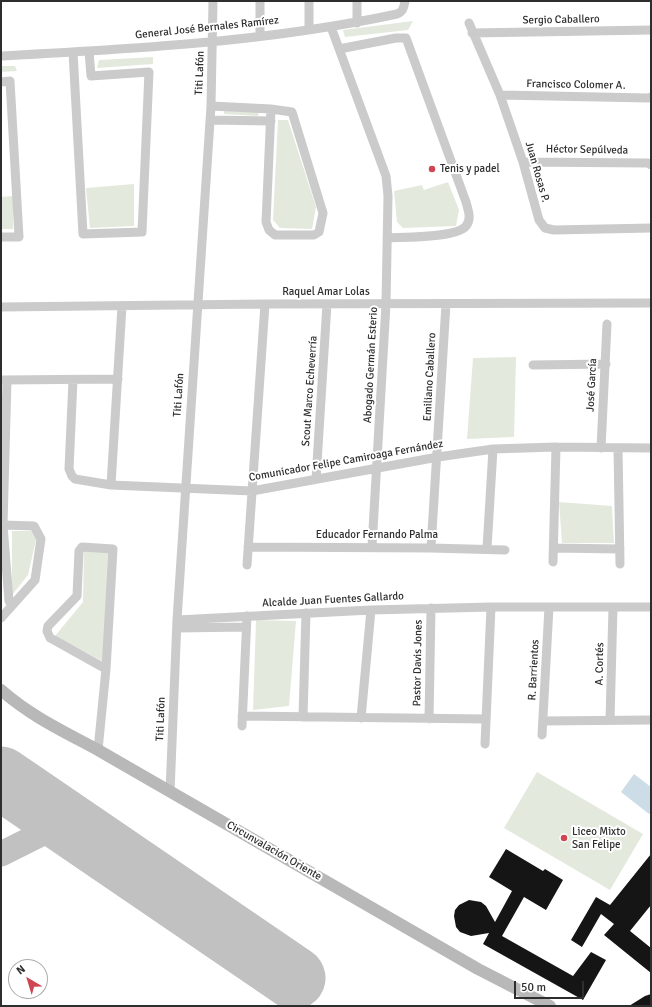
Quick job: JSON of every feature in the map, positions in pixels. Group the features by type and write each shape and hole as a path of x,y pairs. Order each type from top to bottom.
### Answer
{"street":[{"name":"Titi Lafón","path":"170,792 177,624 211,106 213,1"},
{"path":"260,1 260,36"},
{"path":"309,1 309,30"},
{"path":"357,1 357,23"},
{"name":"General José Bernales Ramírez","path":"1,56 89,51 213,41 309,30 357,23 400,13 404,7 405,1"},
{"name":"Juan Rosas P.","path":"469,23 500,95 523,162 539,220 545,228 554,230 651,228"},
{"name":"Abogado Germán Esterio","path":"331,26 386,176 388,196 386,304 372,547"},
{"name":"Sergio Caballero","path":"472,33 651,30"},
{"path":"339,50 396,38 406,38 466,202 470,217 467,226 460,232 387,238"},
{"path":"89,51 90,76"},
{"path":"73,52 83,234 142,232 149,72 75,76"},
{"path":"1,82 10,82 19,238 1,237"},
{"name":"Francisco Colomer A.","path":"500,95 651,97"},
{"path":"211,106 271,109 292,112 323,213 319,232 314,235 275,235 267,226 271,109"},
{"path":"210,120 271,121"},
{"name":"Héctor Sepúlveda","path":"523,162 648,163 651,165"},
{"name":"Raquel Amar Lolas","path":"1,307 197,304 651,304"},
{"path":"247,565 265,304"},
{"name":"Scout Marco Echeverría","path":"316,479 327,304"},
{"name":"Emiliano Caballero","path":"431,548 438,456 446,304"},
{"path":"112,485 122,306"},
{"name":"José García","path":"601,448 607,324"},
{"path":"533,365 606,364"},
{"path":"10,604 3,549 4,380 118,379"},
{"name":"Comunicador Felipe Camiroaga Fernández","path":"73,380 69,469 75,480 112,485 252,490 438,456 493,449 556,447 651,448"},
{"path":"554,562 556,447"},
{"path":"618,448 620,564"},
{"path":"487,548 493,449"},
{"path":"1,618 10,604 35,580 41,539 34,526 3,525"},
{"path":"98,750 106,668 113,548 82,547 79,551 77,596 48,626 47,630 50,638 106,668"},
{"name":"Educador Fernando Palma","path":"248,547 487,548 505,550"},
{"path":"554,548 620,549"},
{"path":"1,609 10,604"},
{"path":"485,744 491,607"},
{"name":"Alcalde Juan Fuentes Gallardo","path":"177,624 247,616 371,610 491,607 651,607"},
{"name":"R. Barrientos","path":"542,735 549,607"},
{"name":"A. Cortés","path":"610,720 613,607"},
{"name":"Pastor Davis Jones","path":"429,719 431,608"},
{"path":"361,718 371,610"},
{"path":"303,717 306,613"},
{"path":"242,726 247,616"},
{"path":"177,624 246,627"},
{"name":"Circunvalación Oriente","path":"1,690 26,711 40,720 98,750 478,969 550,1006"},
{"path":"242,716 485,719"},
{"path":"543,721 651,720"}],"shaded area":[{"path":"413,21 408,30 345,37 343,30"},
{"path":"153,57 153,64 97,68 99,60"},
{"path":"1,66 15,66 17,71 1,72"},
{"path":"224,111 259,112 258,116 224,114"},
{"path":"278,120 288,120 316,207 312,229 280,228 273,220"},
{"path":"448,182 459,210 456,226 403,228 397,222 394,191 422,185 424,190"},
{"path":"134,184 134,226 90,228 86,188"},
{"path":"13,196 13,229 1,229 1,197"},
{"path":"516,357 514,437 467,439 473,358"},
{"path":"559,502 612,506 614,543 562,543"},
{"path":"12,531 32,531 37,536 28,575 12,595"},
{"path":"84,550 109,552 104,662 55,636 83,602"},
{"path":"256,620 296,621 289,706 253,710"},
{"path":"537,772 643,834 610,890 504,828"},
{"path":"634,774 651,787 651,812 649,814 621,792"}],"building":[{"path":"506,849 543,871 545,869 563,880 546,910 524,897 502,936 573,976 591,952 606,960 583,1000 483,944 489,933 471,936 460,932 456,927 454,916 455,910 459,905 469,900 481,902 486,906 495,922 512,891 489,877"},
{"path":"651,854 651,905 630,931 651,948 651,973 604,935 614,924 601,914 582,947 571,940 596,897 610,905"},
{"path":"651,994 651,1006 629,1006 645,996"}],"taxiway":[{"path":"1,854 65,822"}],"runway":[{"path":"1,778 294,978"}],"place":[{"name":"Tenis y padel","path":"432,169"},
{"name":"Liceo Mixto San Felipe","path":"564,838"}]}
